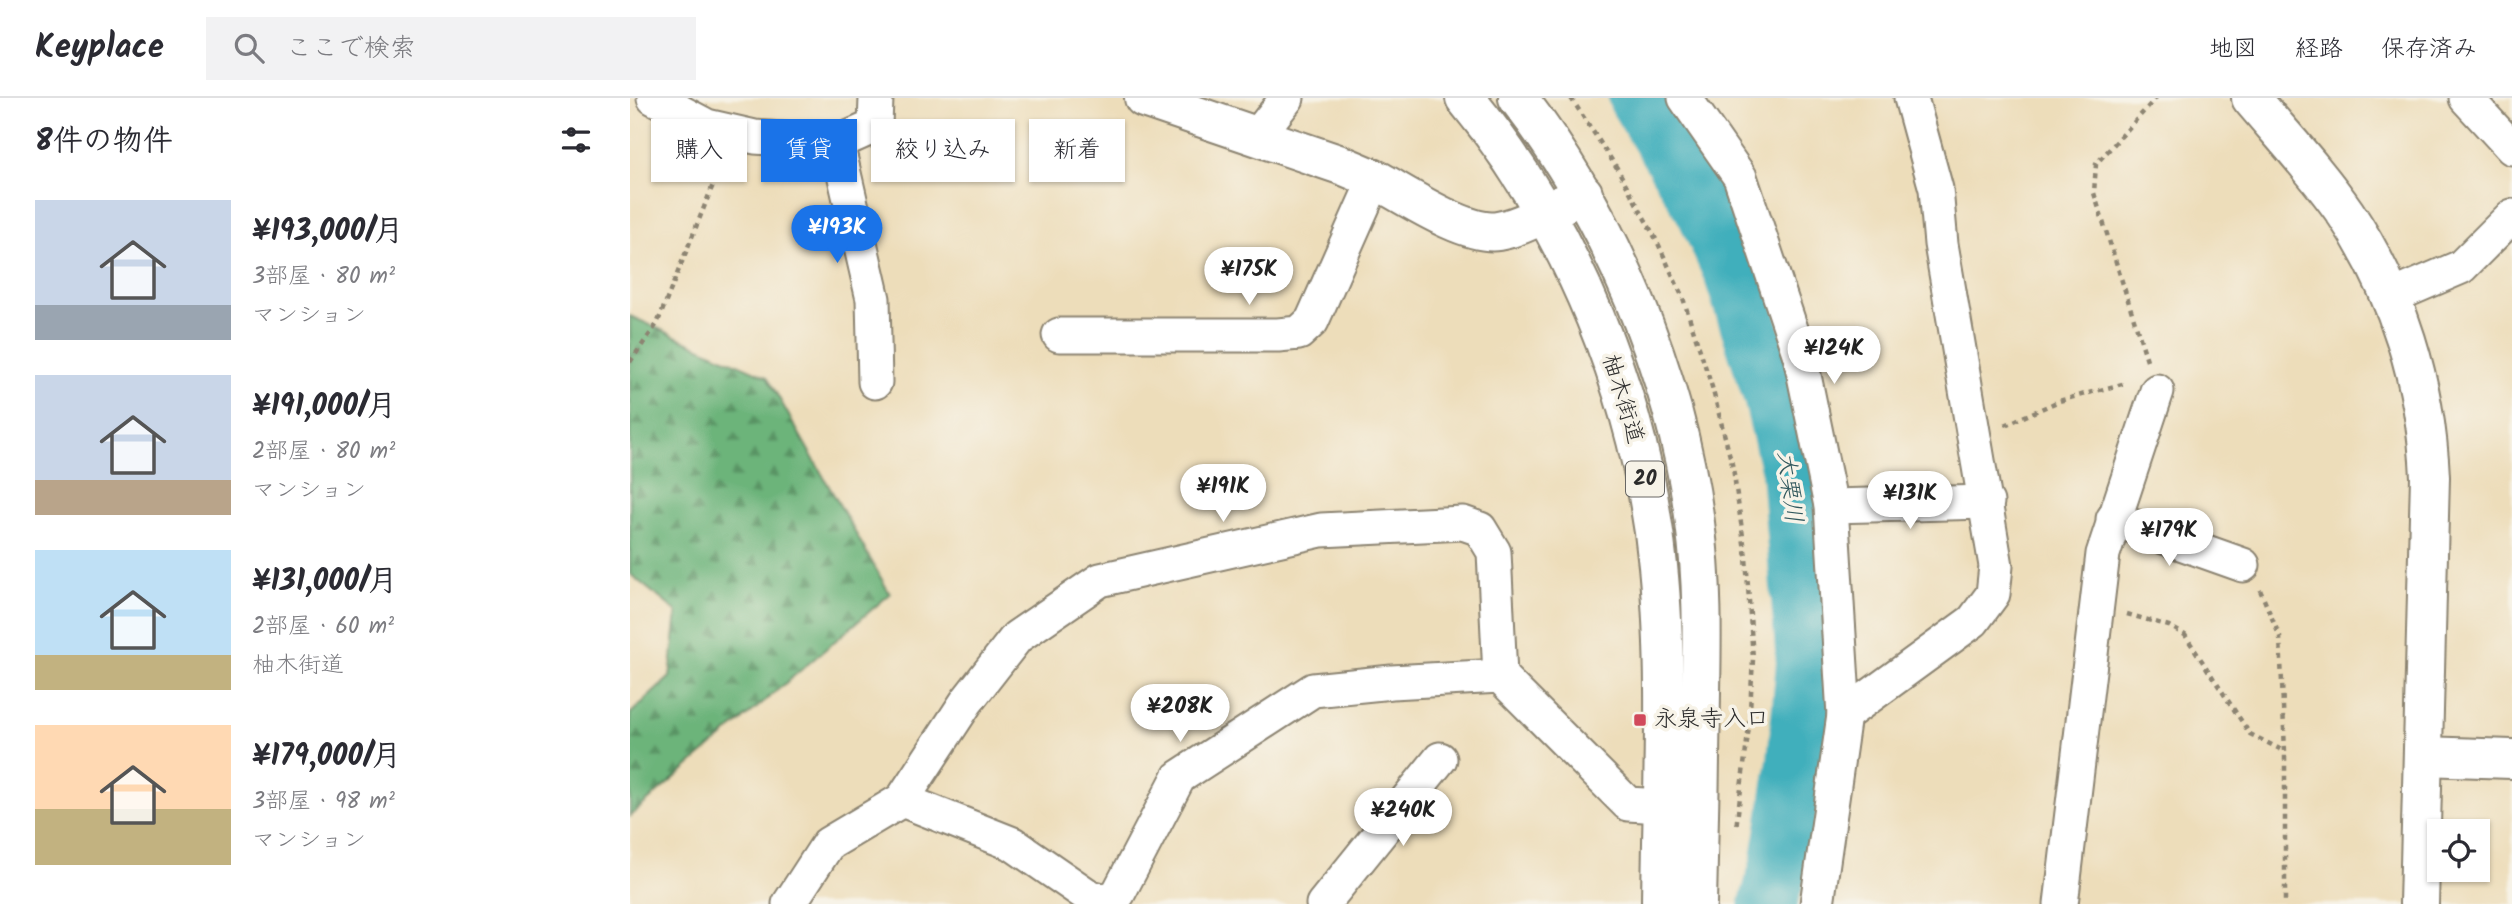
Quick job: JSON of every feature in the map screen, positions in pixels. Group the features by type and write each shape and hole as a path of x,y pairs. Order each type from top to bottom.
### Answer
{"main road":[{"path":"1144,98 1258,135 1375,179 1460,224 1477,229 1500,231 1583,193"},
{"name":"柚木街道","path":"1465,98 1545,212 1590,302 1634,436 1649,500 1658,565 1663,634 1661,904"},
{"name":"柚木街道","path":"1518,98 1583,193 1628,284 1654,355 1677,433 1695,522 1702,611 1697,904"},
{"path":"2250,98 2325,185 2366,247 2391,297 2419,384 2429,451 2419,904"},
{"path":"2423,756 2512,759"}],"street":[{"path":"654,98 694,119"},
{"path":"857,134 876,126 876,98"},
{"path":"1258,135 1287,98"},
{"path":"1685,98 1740,177 1800,356 1831,506 1844,715 1818,904"},
{"path":"1844,715 1973,621 1993,593 1996,566 1941,244 1936,189 1911,98"},
{"path":"2466,98 2512,148"},
{"path":"1059,335 1299,333 1312,321 1375,179"},
{"path":"846,182 873,299 875,383"},
{"path":"2391,297 2462,267 2512,216"},
{"path":"2061,904 2103,554 2155,383"},
{"path":"1831,506 1987,502"},
{"path":"2113,519 2243,565"},
{"path":"789,904 828,844 902,800 967,701 1017,637 1100,580 1321,530 1463,523 1480,529 1494,552 1500,676 1628,804 1661,806"},
{"path":"902,800 1013,844 1090,897 1107,901 1118,894 1180,777 1313,690 1500,676"},
{"path":"1333,901 1440,759"}],"path":[{"path":"1976,438 2059,401 2155,383 2094,193 2096,164 2156,98"},
{"path":"630,362 657,324 715,182"},
{"path":"2243,565 2256,581 2280,637 2285,752 2285,904"},
{"path":"2097,606 2169,625 2185,635 2250,734 2285,752"}],"green space":[{"path":"630,316 767,377 890,594 630,816 630,714 670,677 677,612 630,574"}],"waterway":[{"name":"大栗川","path":"1637,98 1705,211 1732,272 1772,396 1790,470 1805,663 1796,762 1779,865 1768,904"}],"place":[{"name":"永泉寺入口","path":"1640,720"}]}
